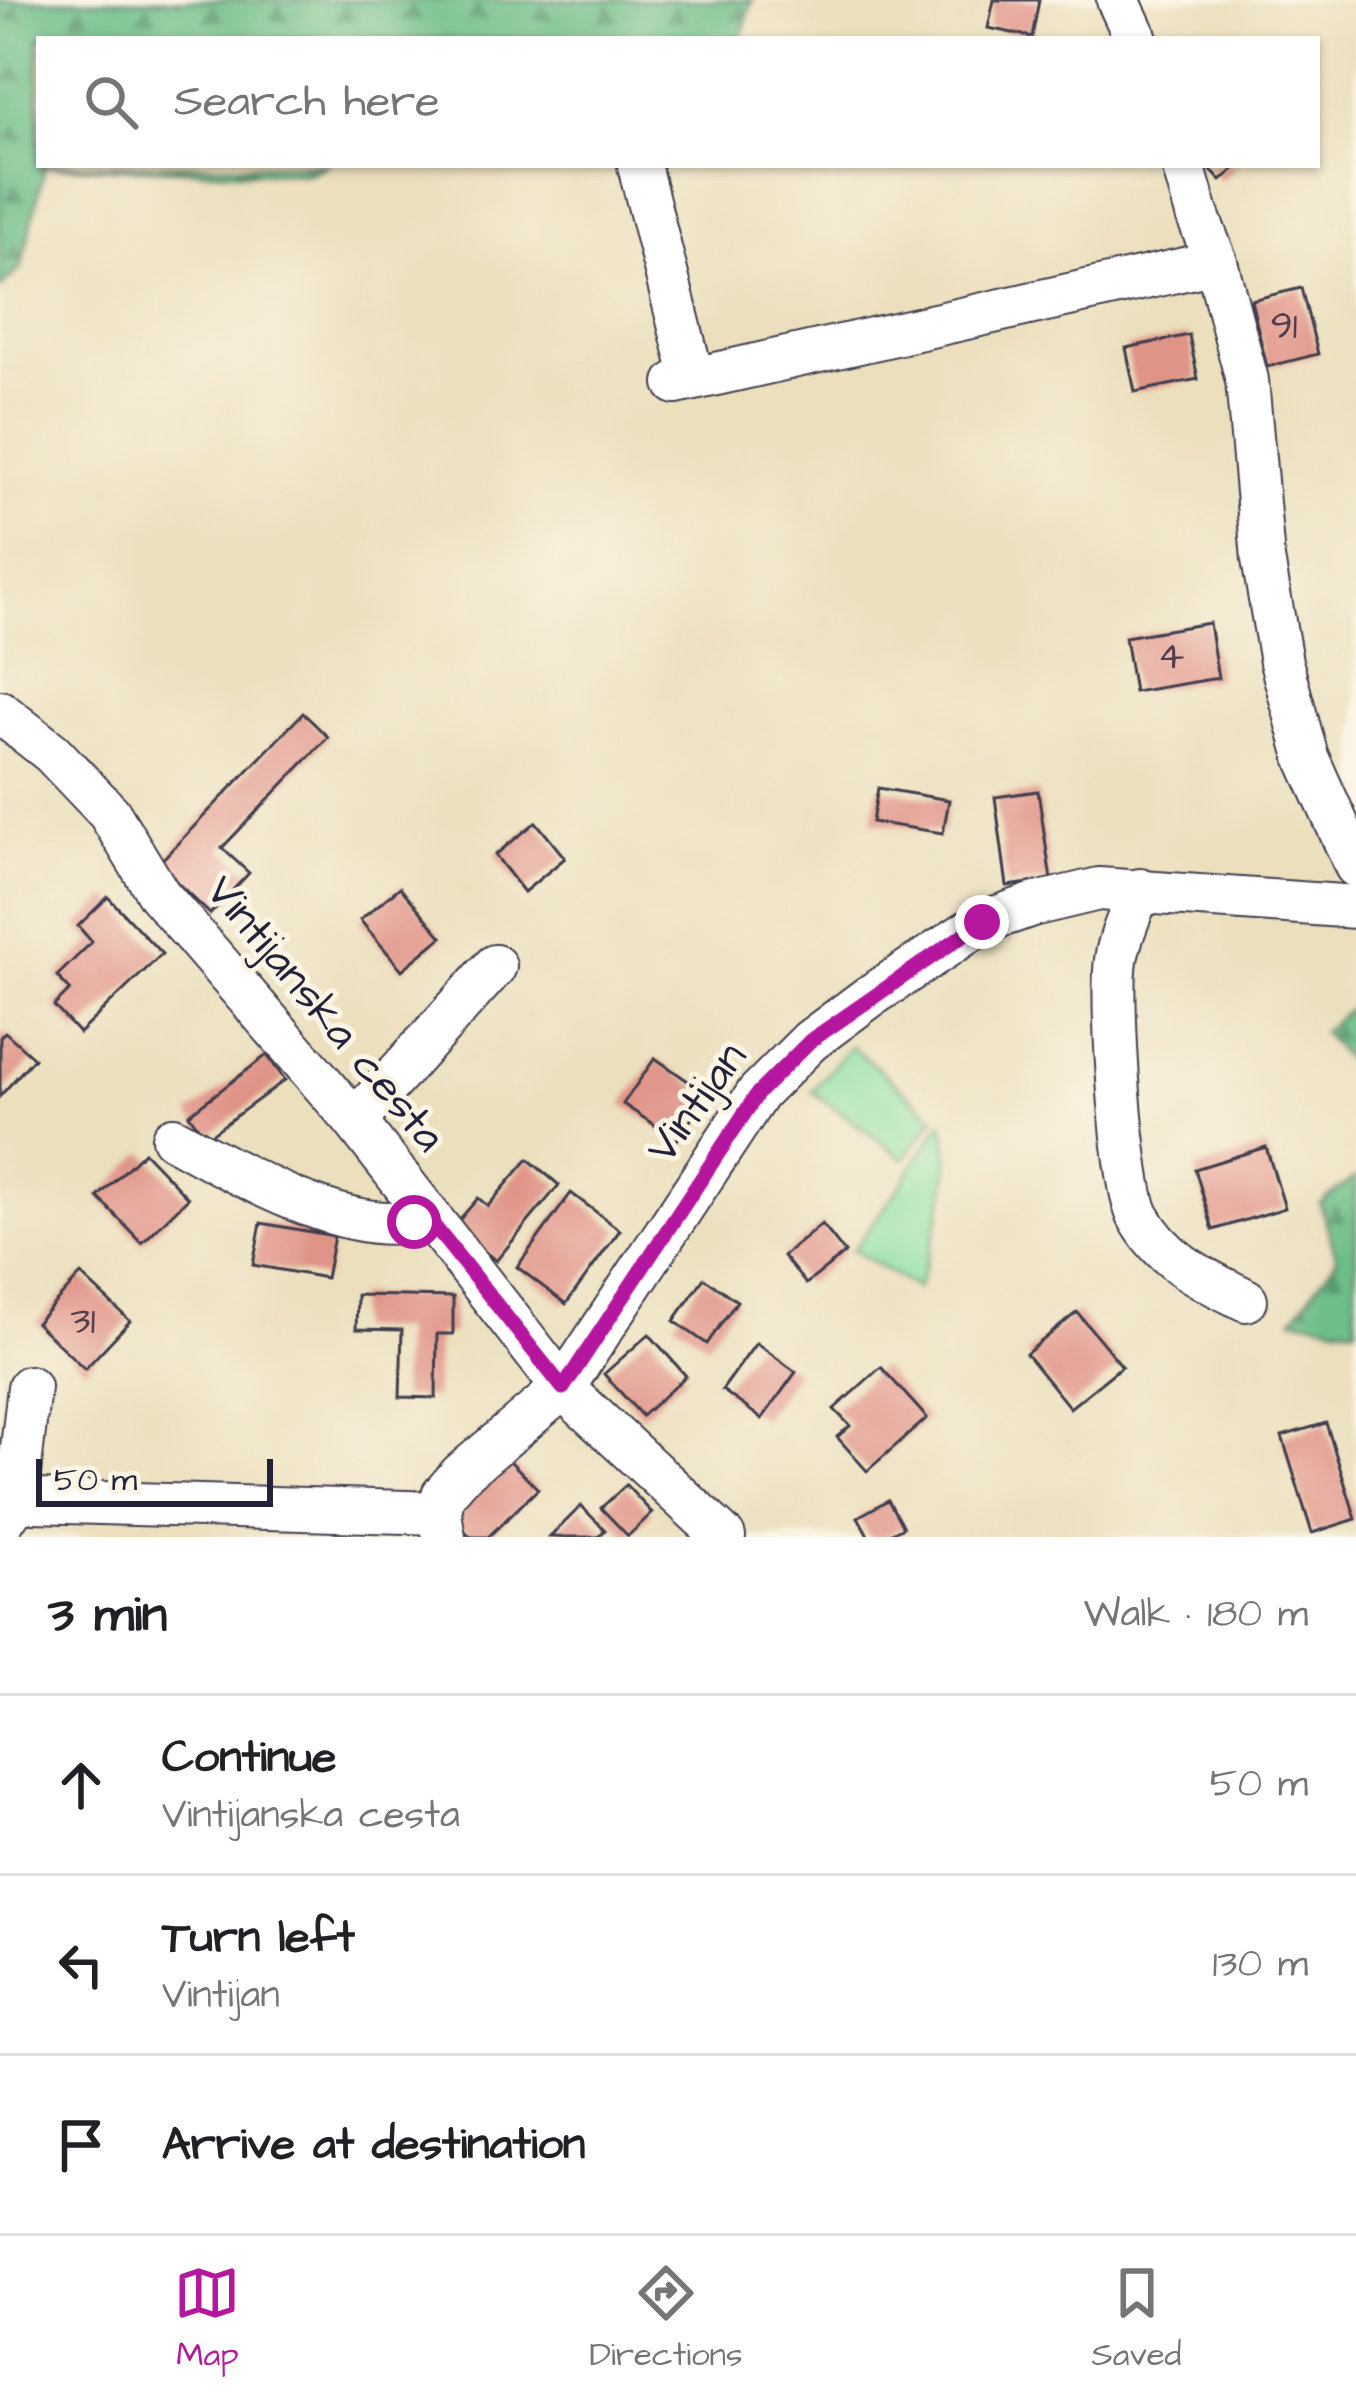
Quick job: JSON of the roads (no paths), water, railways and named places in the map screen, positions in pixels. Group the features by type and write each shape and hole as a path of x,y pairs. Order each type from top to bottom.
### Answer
{"street":[{"path":"1118,0 1135,36"},
{"path":"640,168 685,381 1216,262"},
{"path":"1185,168 1247,380 1263,560 1281,662 1307,757 1356,866"},
{"name":"Vintijanska cesta","path":"0,712 52,753 109,813 159,896 355,1121 563,1388 724,1537"},
{"path":"1140,890 1122,933 1114,980 1133,1204 1178,1266 1246,1300"},
{"name":"Vintijan","path":"5,1509 442,1525 440,1502 452,1483 563,1388 758,1093 810,1041 982,922 1082,892 1140,890 1356,907"},
{"path":"355,1121 495,966"},
{"path":"173,1138 272,1192 342,1215 400,1225 426,1216"},
{"path":"5,1509 29,1387"}]}
